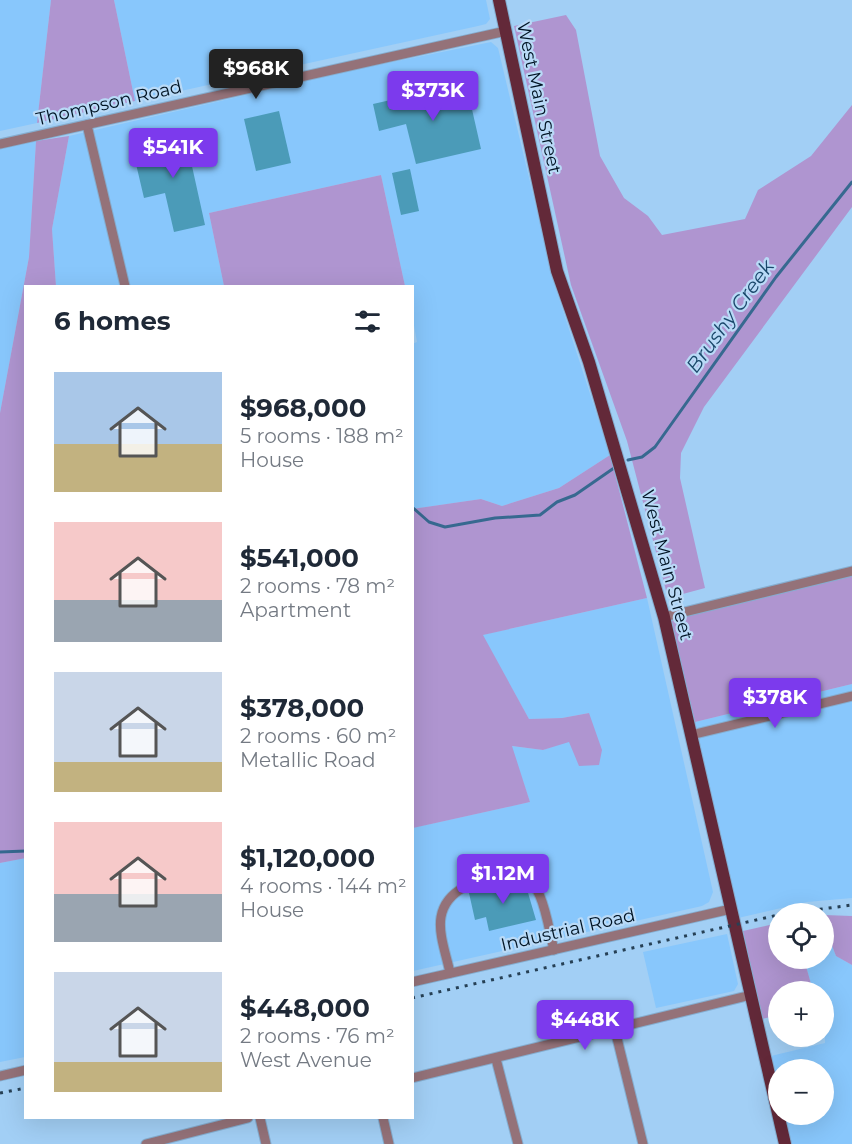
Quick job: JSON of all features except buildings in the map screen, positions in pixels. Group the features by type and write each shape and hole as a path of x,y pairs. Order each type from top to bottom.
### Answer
{"main road":[{"name":"West Main Street","path":"499,0 557,271 589,362 664,617 785,1144"}],"street":[{"name":"Thompson Road","path":"0,144 506,31"},
{"path":"87,125 125,285"},
{"path":"664,617 852,572"},
{"path":"691,735 852,696"},
{"path":"450,973 441,918 453,894 473,883 517,870 528,875 539,894 554,950"},
{"name":"Industrial Road","path":"414,982 731,909"},
{"path":"414,1078 751,995"},
{"path":"615,1030 643,1144"},
{"path":"496,1059 518,1144"},
{"path":"0,1076 24,1070"},
{"path":"146,1144 244,1119"},
{"path":"260,1119 266,1144"},
{"path":"383,1119 389,1144"}],"shaded area":[{"path":"0,0 51,0 37,123 0,131"},
{"path":"51,0 114,0 135,101 37,123"},
{"path":"114,0 486,0 490,19 486,24 478,26 135,101"},
{"path":"566,15 576,30 600,156 624,198 648,216 662,235 745,219 758,190 811,156 852,105 852,207 704,407 681,453 680,478 705,588 668,598 627,441 571,285 514,26"},
{"path":"491,42 498,48 555,286 610,455 559,488 502,506 481,499 414,509 414,343 417,342 414,326 414,285 405,285 381,175 209,213 224,285 56,285 52,229 69,136 358,69"},
{"path":"69,136 52,229 56,285 24,285 24,858 0,863 0,413 29,257 36,141"},
{"path":"36,141 29,257 0,413 0,147"},
{"path":"381,175 405,285 224,285 209,213"},
{"path":"610,455 647,598 483,635 529,719 562,718 589,713 602,750 599,765 579,766 569,742 543,750 512,746 530,802 414,828 414,509 481,499 502,506 559,488"},
{"path":"852,572 852,684 695,722 671,623 677,613"},
{"path":"647,598 713,892 709,902 702,906 414,971 414,828 530,802 511,746 543,750 569,741 589,713 562,718 529,719 482,635"},
{"path":"852,684 852,898 803,903 768,903 768,911 738,918 695,722"},
{"path":"24,858 24,1057 0,1062 0,863"},
{"path":"834,915 852,916 852,965 836,956"},
{"path":"768,925 768,969 807,969 810,981 768,981 768,1018 762,1019 743,931"},
{"path":"727,934 738,984 734,991 656,1008 643,952"},
{"path":"834,951 836,956 852,965 852,1144 791,1144 786,1125 834,1125 834,1059 772,1059 771,1056 808,1047 834,1047 834,981 810,981 807,969 834,969"}],"waterway":[{"name":"Brushy Creek","path":"628,460 642,457 655,447 776,277 852,182"},
{"name":"Brushy Creek","path":"414,509 429,522 445,527 495,518 540,515 557,502 575,495 614,468"},
{"name":"Brushy Creek","path":"0,852 24,851"}],"railway":[{"path":"834,907 852,905"},
{"path":"414,998 768,917"},
{"path":"0,1093 24,1088"}]}
